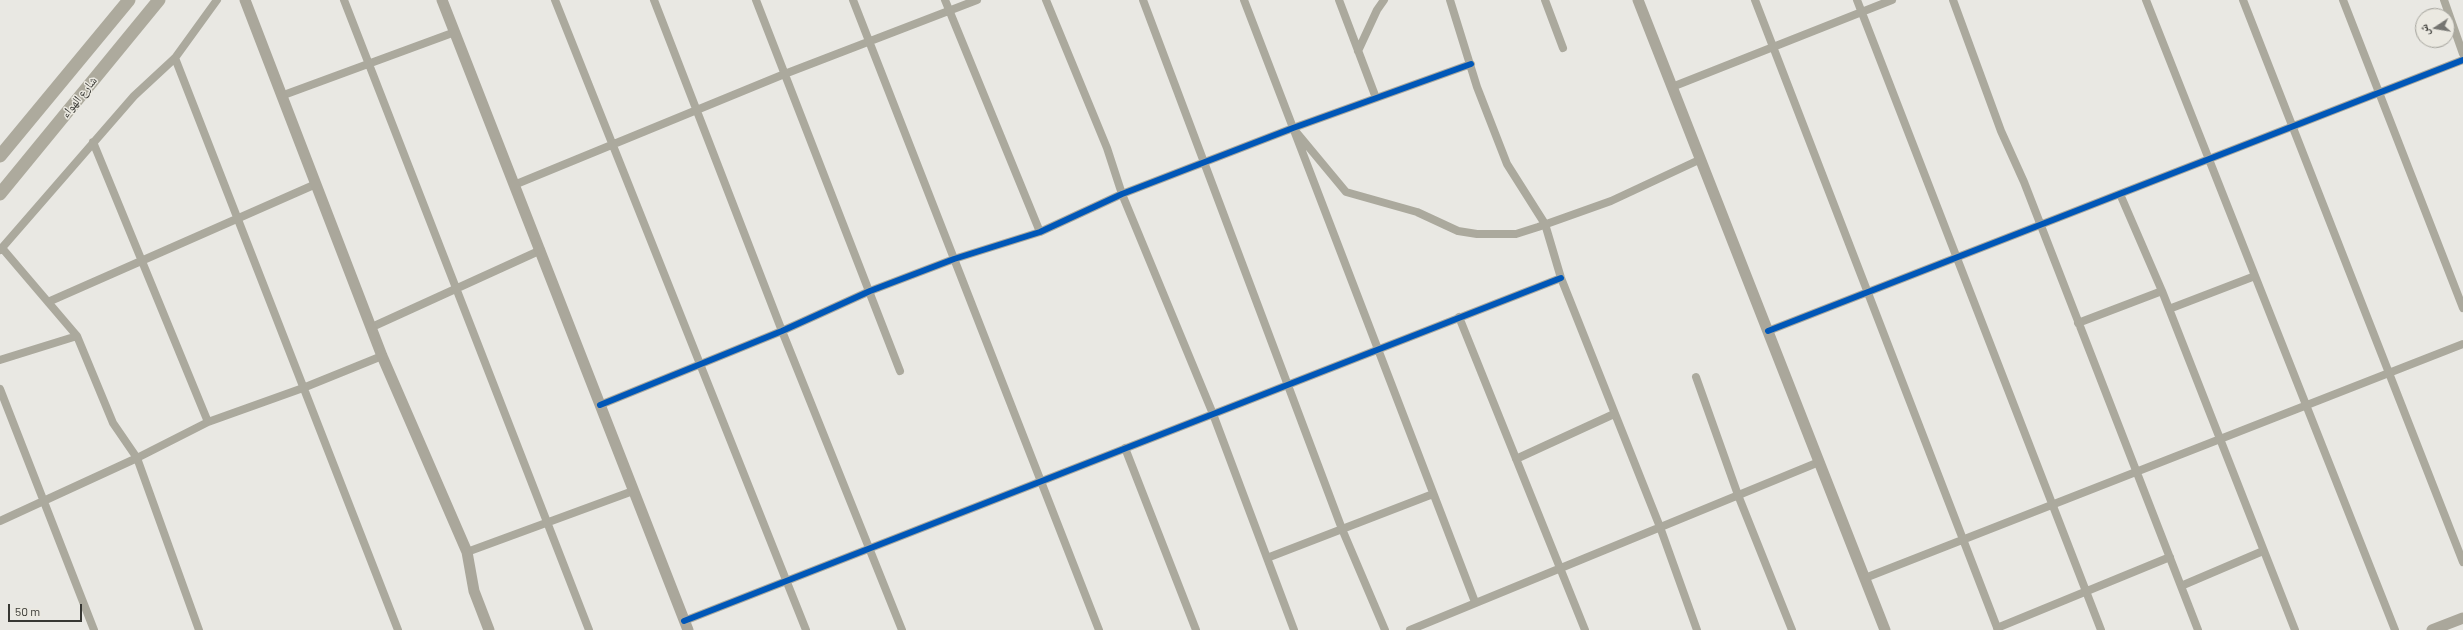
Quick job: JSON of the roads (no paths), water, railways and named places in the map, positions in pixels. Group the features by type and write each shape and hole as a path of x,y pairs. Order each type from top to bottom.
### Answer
{"main road":[{"name":"شارع الهواء","path":"0,156 129,0"},
{"name":"شارع الهواء","path":"0,194 158,0"}],"street":[{"path":"199,630 138,458 113,423 77,336 1,249 134,96 175,58 216,0"},
{"path":"245,0 382,356 467,552 474,590 489,630"},
{"path":"344,0 546,523 589,630"},
{"path":"442,0 541,250 686,626 787,581 1561,278"},
{"path":"556,0 806,630"},
{"path":"654,0 782,331 871,548 902,630"},
{"path":"756,0 900,371"},
{"path":"853,0 1099,630"},
{"path":"945,0 1040,232"},
{"path":"514,185 696,109 977,0"},
{"path":"1046,0 1107,148 1122,194 1213,414 1294,630"},
{"path":"1143,0 1184,103 1204,164 1342,529 1385,630"},
{"path":"1244,0 1475,602"},
{"path":"1339,0 1376,98"},
{"path":"1358,51 1376,10 1384,0"},
{"path":"1450,0 1477,87 1508,164 1545,224 1561,278 1660,527 1697,630"},
{"path":"1545,0 1563,48"},
{"path":"1638,0 1885,630"},
{"path":"1755,0 1997,629 2170,557"},
{"path":"1857,0 2100,630"},
{"path":"1672,87 1892,0"},
{"path":"1953,0 2001,131 2040,225 2198,630"},
{"path":"2146,0 2395,630"},
{"path":"2243,0 2463,562"},
{"path":"2344,0 2463,308"},
{"path":"2444,0 2463,54"},
{"path":"282,96 369,62 455,32"},
{"path":"175,58 398,630"},
{"path":"1768,331 2292,128 2463,60"},
{"path":"600,405 782,331 870,291 954,259 1040,232 1122,194 1204,164 1293,128 1471,64"},
{"path":"1293,128 1346,192 1417,212 1458,231 1477,234 1516,234 1610,201 1701,159"},
{"path":"93,142 208,422"},
{"path":"48,302 316,184"},
{"path":"2120,194 2162,291 2219,440 2295,630"},
{"path":"372,327 456,287 541,250"},
{"path":"2168,309 2256,276"},
{"path":"2078,323 2162,291"},
{"path":"1459,318 1585,630"},
{"path":"0,360 77,336"},
{"path":"1865,578 2463,344"},
{"path":"0,521 44,503 138,458 208,422 303,388 382,356"},
{"path":"1696,377 1738,495 1792,630"},
{"path":"0,389 94,630"},
{"path":"1516,459 1614,414"},
{"path":"1125,448 1196,630"},
{"path":"1410,630 1475,602 1819,462"},
{"path":"467,552 633,491"},
{"path":"1267,558 1433,494"},
{"path":"2181,586 2263,551"},
{"path":"2432,630 2450,627 2463,618"}]}
